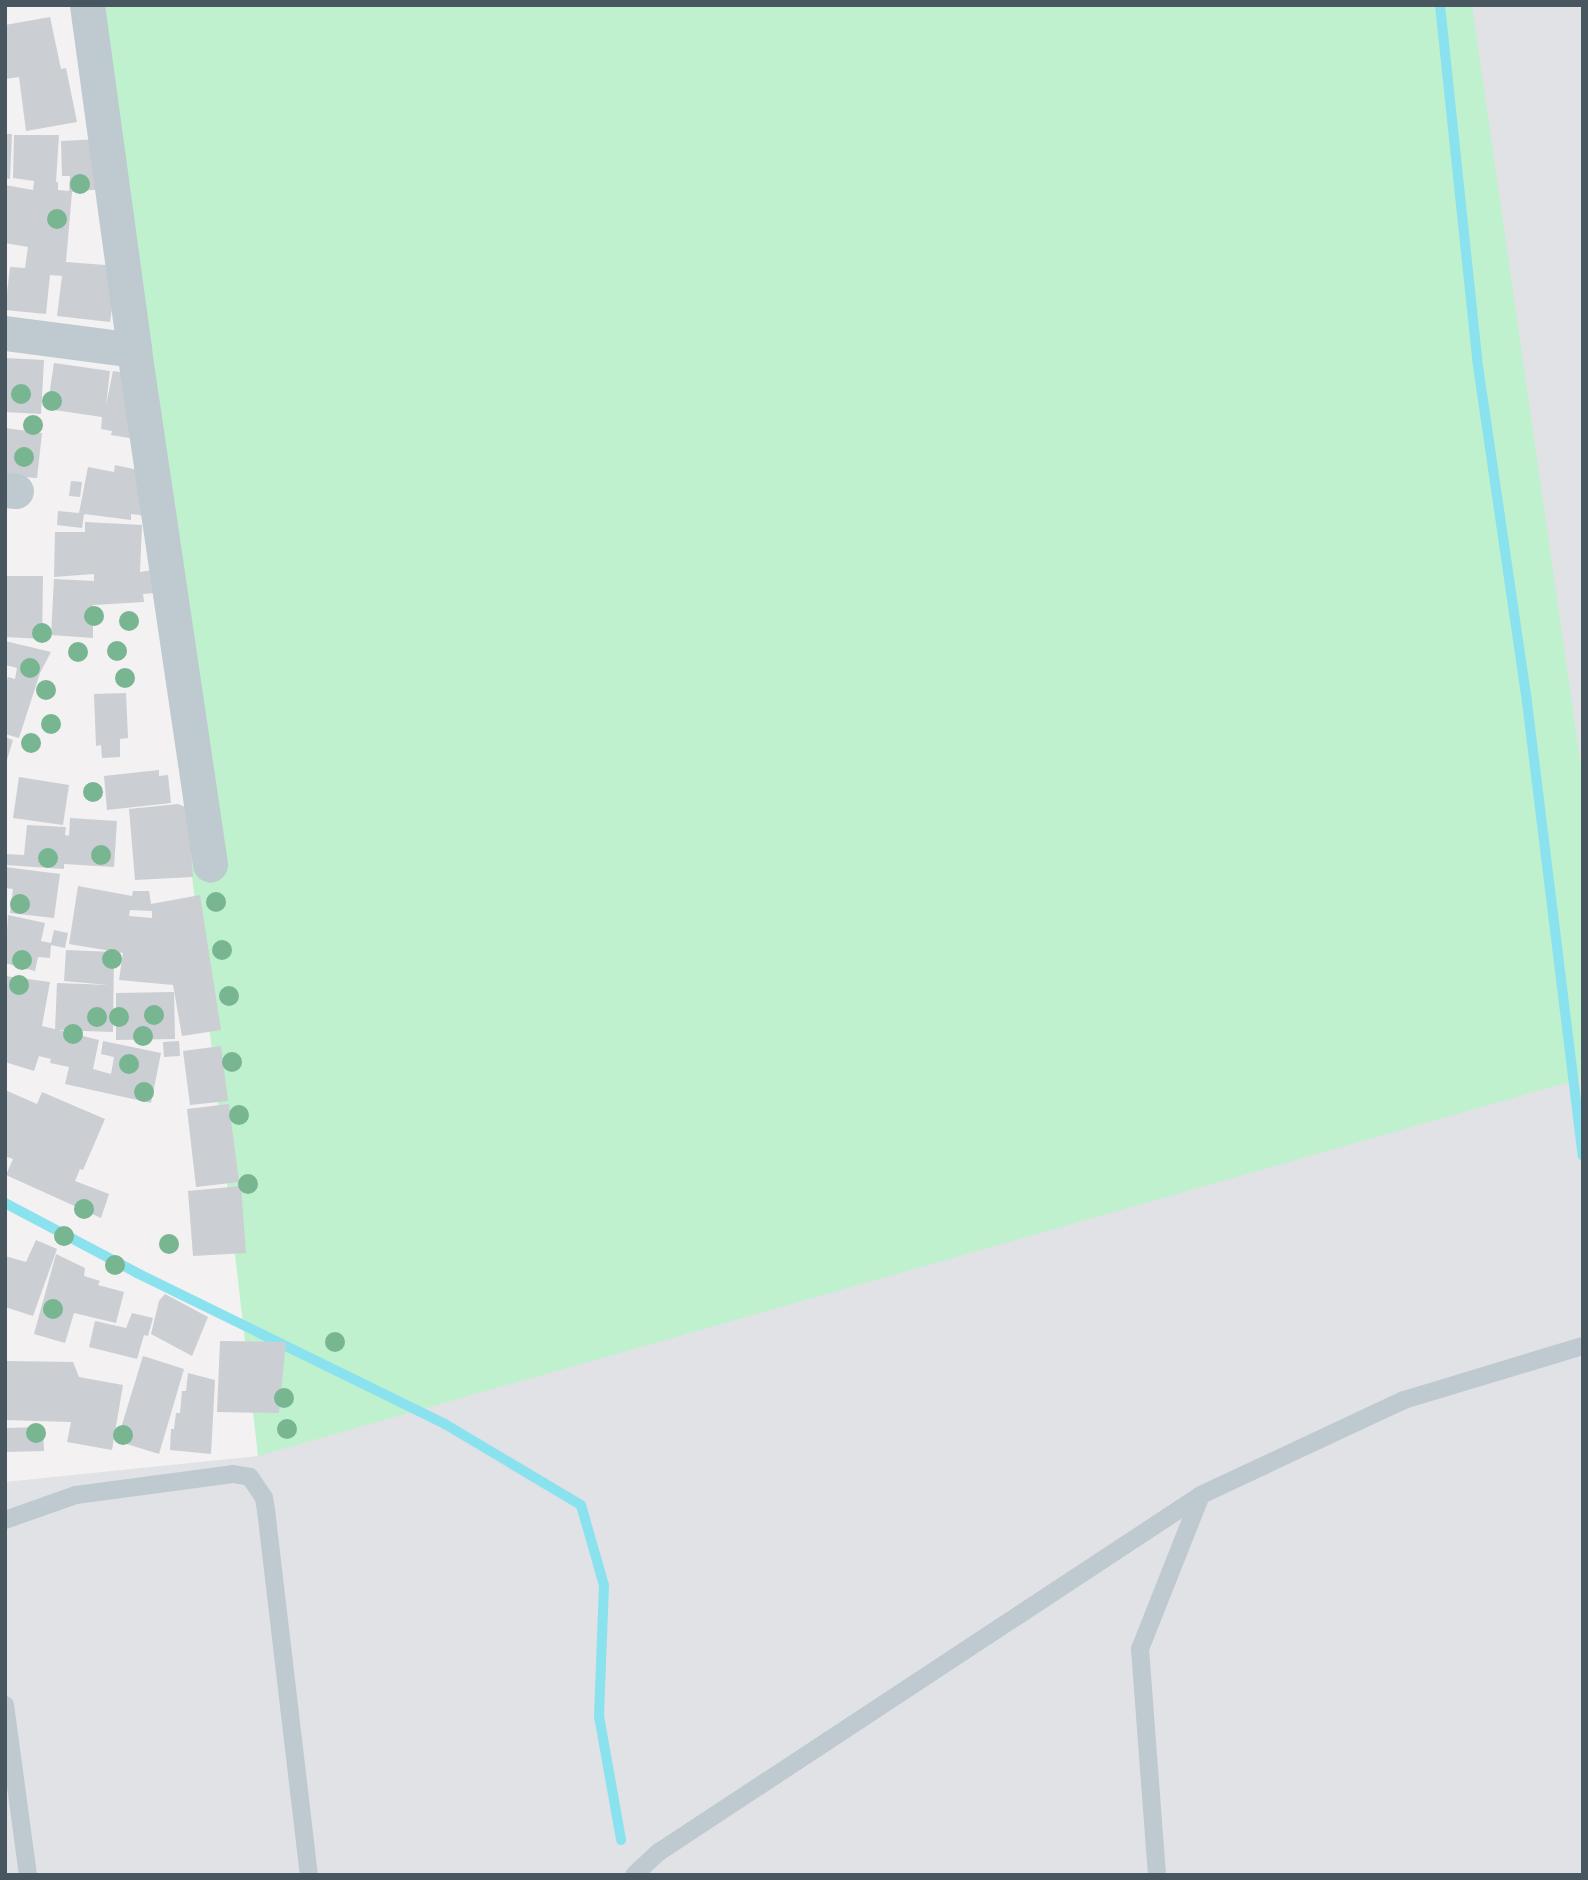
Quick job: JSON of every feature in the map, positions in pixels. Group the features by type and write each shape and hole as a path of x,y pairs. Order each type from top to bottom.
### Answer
{"street":[{"path":"87,5 134,350 210,864"},
{"path":"5,333 134,350"}],"lane":[{"path":"634,1875 659,1852 1201,1495 1404,1400 1583,1346"},
{"path":"5,1520 76,1496 233,1474 250,1477 264,1497 266,1510 309,1875"},
{"path":"1157,1875 1140,1649 1201,1495"},
{"path":"5,1705 28,1875"}],"shaded area":[{"path":"109,5 1583,5 1583,1875 5,1875 5,1482 258,1456 325,1337"}],"green space":[{"path":"93,5 1472,5 1583,780 1583,1078 258,1456"}],"building":[{"path":"50,17 61,69 66,68 77,122 26,131 19,77 6,79 5,25"},
{"path":"5,134 12,134 10,179 5,178"},
{"path":"14,135 59,135 56,182 58,190 69,191 70,176 62,176 61,141 101,139 102,189 72,192 66,262 118,266 110,322 57,316 62,276 50,275 46,314 5,310 10,267 25,268 28,247 5,243 5,185 33,190 34,181 13,178"},
{"path":"5,358 44,360 41,414 5,412"},
{"path":"54,363 110,371 106,405 113,371 127,373 136,439 111,435 112,431 101,429 102,417 47,409"},
{"path":"5,428 42,433 37,478 5,476"},
{"path":"115,465 138,470 147,516 131,514 131,520 84,514 82,528 57,525 58,511 79,513 88,467 114,472"},
{"path":"71,481 82,482 80,497 69,496"},
{"path":"85,522 142,525 140,572 153,570 155,593 143,594 144,602 93,605 93,638 51,635 54,579 94,581 94,574 54,577 55,532 85,532"},
{"path":"5,576 43,576 42,639 5,637"},
{"path":"5,641 51,652 40,673 19,738 5,734 5,686 8,677 15,679 17,668 5,665"},
{"path":"126,693 128,738 120,739 120,757 102,758 101,745 96,746 94,694"},
{"path":"5,737 13,740 6,763 5,763"},
{"path":"159,770 159,776 168,775 171,803 107,810 104,776"},
{"path":"19,777 69,785 63,825 13,818"},
{"path":"178,804 188,808 193,877 135,880 129,809"},
{"path":"70,818 117,821 114,867 64,864 64,869 5,865 5,854 24,855 27,825 66,827 65,835 69,836"},
{"path":"5,867 60,874 54,918 10,913 13,889 5,888"},
{"path":"78,886 132,896 133,891 149,891 151,904 200,895 221,1030 182,1036 173,985 119,980 123,953 69,944","holes":["130,910 152,911 152,918 129,916"]},
{"path":"8,915 45,923 41,941 51,943 54,930 68,933 65,948 51,945 50,958 38,957 35,971 5,963"},
{"path":"66,950 114,952 113,1032 55,1030 57,983 109,985 64,981"},
{"path":"5,976 50,982 42,1026 99,1040 93,1069 111,1074 114,1057 101,1054 103,1041 161,1053 151,1103 65,1084 69,1067 50,1063 51,1059 39,1056 34,1071 5,1062"},
{"path":"174,992 175,1039 116,1040 116,993"},
{"path":"179,1041 180,1056 164,1057 163,1042"},
{"path":"221,1046 228,1101 190,1105 183,1051"},
{"path":"5,1090 37,1104 42,1092 105,1119 83,1170 80,1169 75,1181 109,1194 101,1218 6,1175 13,1159 5,1156"},
{"path":"229,1104 239,1182 196,1187 187,1109"},
{"path":"241,1186 246,1253 193,1256 188,1191"},
{"path":"36,1240 57,1249 33,1316 5,1307 5,1256 26,1262"},
{"path":"56,1254 85,1268 84,1276 100,1281 98,1285 124,1292 116,1323 74,1313 65,1343 34,1334"},
{"path":"165,1294 208,1317 192,1356 151,1334 159,1301"},
{"path":"132,1313 153,1318 148,1336 144,1335 137,1359 89,1347 95,1321 126,1328"},
{"path":"220,1341 286,1342 279,1413 217,1412"},
{"path":"143,1356 184,1369 159,1454 117,1441"},
{"path":"5,1361 73,1362 79,1377 123,1385 112,1450 67,1442 71,1422 5,1420"},
{"path":"188,1373 215,1380 211,1454 170,1450 171,1429 174,1429 176,1413 180,1413 182,1391 186,1391"},
{"path":"43,1427 44,1451 5,1452 5,1428"}],"waterway":[{"path":"1440,5 1477,359 1526,694 1583,1155"},
{"path":"5,1203 137,1273 445,1424 581,1505 604,1585 599,1716 621,1840"}]}
